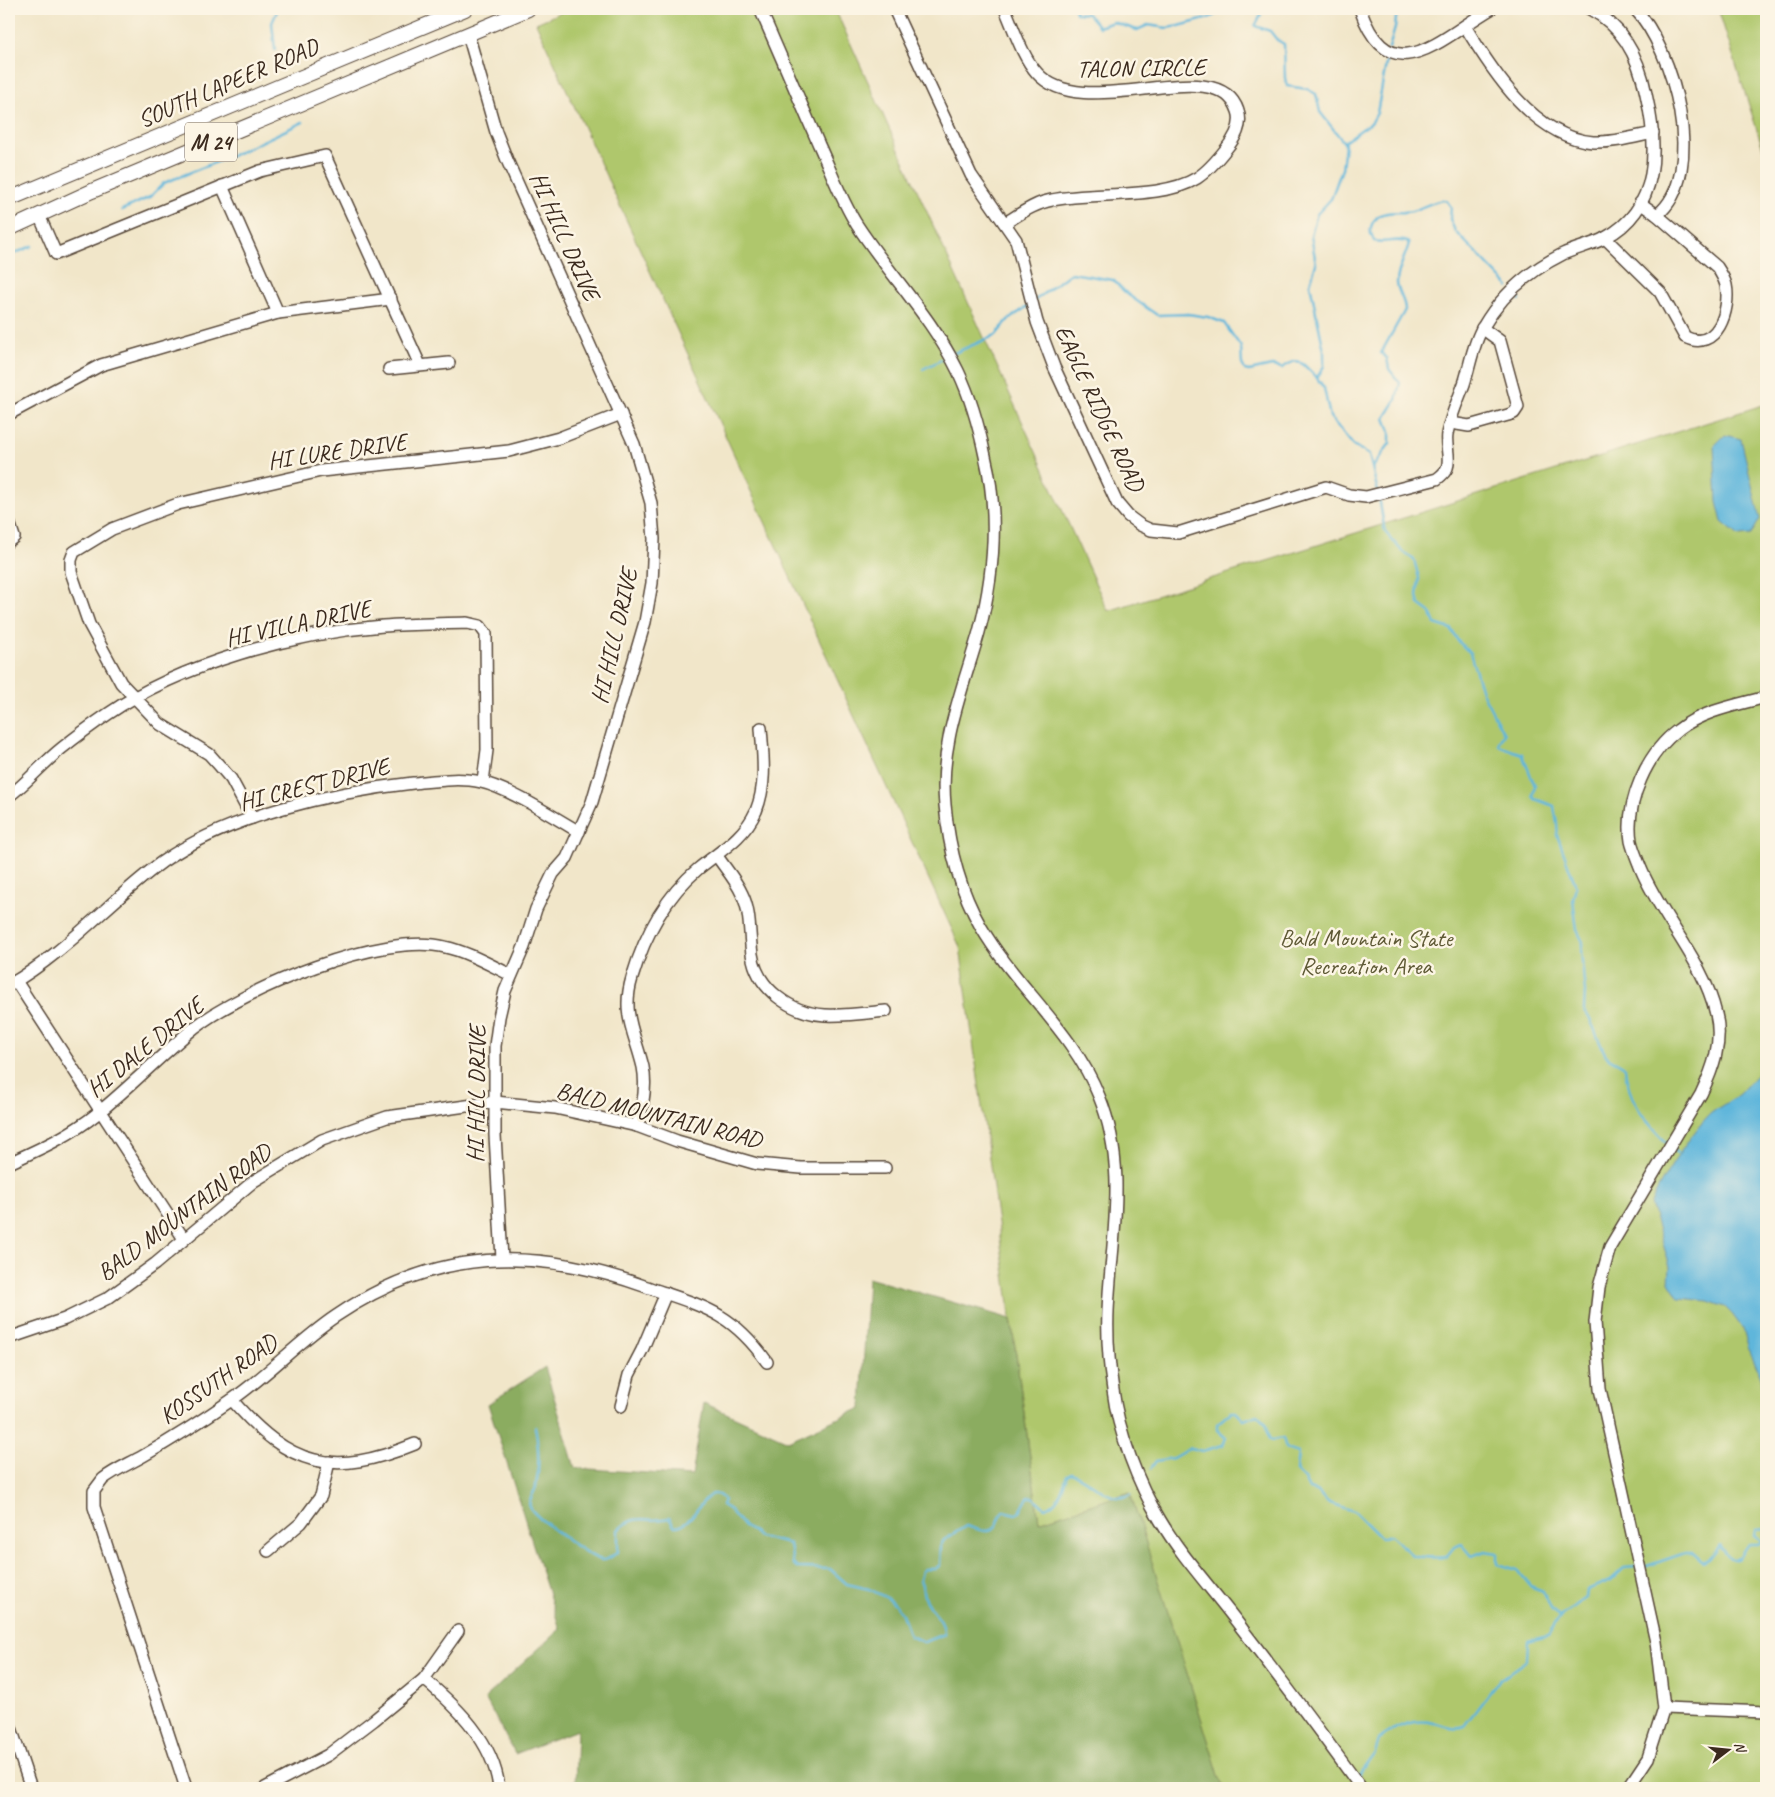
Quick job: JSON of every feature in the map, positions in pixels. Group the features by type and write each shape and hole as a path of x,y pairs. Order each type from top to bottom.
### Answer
{"main road":[{"name":"SOUTH LAPEER ROAD","path":"9,199 465,9"},
{"name":"SOUTH LAPEER ROAD","path":"9,229 344,85 528,9"},
{"path":"344,60 338,74 344,85"}],"street":[{"path":"760,9 840,193 857,224 921,314 957,370 973,410 986,458 992,488 994,537 989,588 980,628 946,743 944,798 950,850 964,892 980,926 1000,956 1073,1047 1099,1094 1110,1128 1118,1195 1108,1316 1113,1390 1120,1423 1137,1473 1158,1518 1187,1560 1280,1677 1361,1788"},
{"name":"EAGLE RIDGE ROAD","path":"894,9 926,83 971,175 1005,223 1020,253 1037,322 1054,367 1117,503 1128,516 1140,525 1151,530 1178,533 1326,487 1349,495 1366,497 1437,480 1448,468 1446,441 1451,423 1482,328 1502,298 1540,266 1605,238 1633,214 1650,181 1654,158 1653,133 1645,88 1633,52 1620,32 1608,20 1592,9"},
{"name":"TALON CIRCLE","path":"1005,9 1037,73 1060,90 1082,93 1195,85 1217,88 1229,96 1236,104 1240,118 1236,134 1229,145 1207,170 1185,184 1166,189 1049,200 1005,223"},
{"path":"1360,9 1372,37 1394,54 1408,55 1420,52 1491,9"},
{"path":"1635,9 1655,36 1664,55 1675,94 1684,142 1681,167 1675,190 1664,209 1657,214"},
{"path":"1465,26 1515,96 1542,122 1564,135 1593,142 1613,141 1653,133"},
{"name":"HI HILL DRIVE","path":"468,34 496,132 507,160 621,414 644,471 651,503 654,539 652,583 645,622 592,802 567,858 553,874 536,909 511,976 499,1017 495,1046 495,1102 497,1201 502,1259"},
{"path":"39,215 56,254 260,171 325,156 420,365"},
{"path":"222,186 278,313"},
{"path":"1605,238 1660,292 1685,337 1693,341 1708,338 1724,322 1727,299 1723,276 1717,267 1657,214 1640,203"},
{"path":"9,414 101,365 278,313 391,299"},
{"path":"1451,423 1470,426 1514,413 1518,407 1500,341 1482,328"},
{"path":"389,369 449,363"},
{"name":"HI LURE DRIVE","path":"135,699 120,683 89,624 72,572 71,560 78,548 112,529 178,504 276,480 322,471 508,451 568,435 621,414"},
{"path":"9,522 14,537 9,541"},
{"name":"HI VILLA DRIVE","path":"9,796 62,748 109,713 154,688 213,662 265,647 382,626 467,623 480,626 486,634 487,750 483,782"},
{"path":"1628,1788 1648,1758 1664,1708 1656,1642 1600,1389 1595,1322 1599,1286 1610,1247 1701,1094 1713,1068 1718,1042 1717,1015 1706,985 1642,870 1631,840 1632,806 1640,778 1656,751 1678,729 1709,713 1766,697"},
{"path":"135,699 160,724 209,754 231,779 252,818"},
{"path":"637,1126 643,1108 645,1086 643,1067 628,1018 628,995 632,980 644,942 668,901 698,870 736,840 755,812 762,789 764,764 761,728"},
{"name":"HI CREST DRIVE","path":"12,983 55,955 110,904 164,861 208,837 252,818 307,802 390,786 435,781 483,782 545,812 579,832"},
{"path":"717,856 742,893 749,916 755,966 760,977 778,998 804,1012 825,1015 886,1011"},
{"name":"HI DALE DRIVE","path":"9,1163 53,1143 100,1111 196,1027 252,992 296,974 386,948 425,945 445,946 469,955 511,976"},
{"path":"12,983 184,1238"},
{"name":"BALD MOUNTAIN ROAD","path":"9,1338 65,1320 108,1298 155,1264 254,1181 322,1140 387,1117 495,1102 555,1108 637,1126 677,1141 757,1164 801,1168 885,1168"},
{"name":"KOSSUTH ROAD","path":"186,1788 94,1507 94,1491 103,1479 232,1400 268,1374 335,1317 399,1281 430,1269 502,1259 566,1264 622,1278 693,1303 734,1324 751,1340 767,1362"},
{"path":"622,1406 629,1375 642,1350 666,1293"},
{"path":"232,1400 264,1433 284,1449 306,1458 352,1463 389,1455 415,1444"},
{"path":"268,1552 301,1523 320,1496 329,1462"},
{"path":"265,1788 328,1755 374,1720 424,1679 458,1630"},
{"path":"424,1679 470,1724 485,1746 495,1768 499,1788"},
{"path":"1664,1708 1766,1712"},
{"path":"9,1722 31,1788"}],"green space":[{"name":"Bald Mountain State Recreation Area","path":"569,9 835,9 1108,611 1766,404 1766,1788 1223,1788 1130,1492 1039,1522 960,947 536,23"},
{"path":"1718,9 1766,9 1766,158"},
{"path":"868,1278 1011,1319 1039,1522 1130,1492 1223,1788 575,1788 577,1730 515,1754 485,1698 560,1629 488,1404 545,1367 575,1468 692,1476 704,1403 788,1441 861,1408"}],"water":[{"path":"1725,435 1741,439 1760,519 1751,535 1739,536 1722,522 1717,502 1714,446"},
{"path":"1766,1067 1766,1407 1761,1377 1743,1329 1732,1314 1725,1307 1708,1301 1679,1298 1669,1282 1670,1267 1651,1204 1668,1171 1703,1121 1713,1111 1739,1094"}],"waterway":[{"path":"275,50 272,23 278,9"},
{"path":"1075,9 1076,13 1088,14 1099,27 1113,22 1137,30 1148,25 1167,28 1179,26 1209,18 1227,9"},
{"path":"1258,9 1261,15 1255,26 1270,31 1277,40 1284,44 1287,86 1307,89 1316,94 1320,112 1345,144 1342,169 1331,199 1317,214 1311,235 1316,264 1310,284 1324,351 1324,366 1317,378"},
{"path":"1389,48 1395,28 1397,9"},
{"path":"1344,142 1372,122 1377,113 1388,53"},
{"path":"122,210 150,197 164,183 229,157 303,122"},
{"path":"1373,467 1390,443 1390,431 1385,418 1396,400 1400,383 1389,369 1387,358 1381,353 1405,310 1397,283 1398,273 1409,243 1405,241 1374,241 1370,231 1376,218 1386,213 1412,211 1437,201 1446,200 1451,207 1450,219 1455,231 1509,287"},
{"path":"9,256 32,246"},
{"path":"1034,301 1072,273 1113,280 1127,294 1157,315 1188,314 1208,317 1224,323 1241,347 1242,364 1245,370 1249,371 1272,366 1282,368 1294,361 1303,364 1324,388 1330,417 1353,445 1369,455 1378,492"},
{"path":"1514,293 1520,300"},
{"path":"952,354 996,335 1008,320 1028,306"},
{"path":"923,369 947,357"},
{"path":"1379,497 1385,532 1401,550 1414,560 1419,578 1417,596 1419,604 1430,612 1435,624 1451,629 1458,641 1470,653 1482,692 1504,734 1499,742 1499,746 1522,754 1535,786 1533,795 1535,799 1554,806 1557,835 1576,886 1573,899 1577,930 1583,942 1581,951 1585,992 1584,1010 1606,1055 1625,1068 1629,1090 1639,1110 1652,1128 1668,1144"},
{"path":"1671,1148 1678,1154"},
{"path":"1151,1468 1156,1461 1173,1458 1190,1448 1202,1451 1223,1445 1226,1438 1217,1430 1217,1424 1231,1412 1236,1412 1244,1420 1257,1415 1267,1425 1269,1439 1283,1438 1286,1449 1298,1453 1296,1471 1304,1479 1309,1489 1316,1491 1329,1503 1354,1511 1381,1538 1390,1535 1412,1555 1420,1557 1446,1557 1454,1547 1462,1544 1472,1556 1485,1551 1497,1553 1497,1564 1518,1570 1530,1586 1543,1591 1551,1609 1561,1617"},
{"path":"535,1427 538,1471 535,1489 529,1504 530,1507 551,1528 596,1558 606,1560 618,1551 618,1530 625,1524 637,1519 669,1518 674,1526 682,1525 689,1520 706,1499 712,1495 718,1495 724,1500 722,1505 730,1510 744,1527 759,1537 790,1544 793,1564 798,1568 830,1569 847,1584 869,1589 887,1598 895,1604 902,1614 910,1636 924,1642 944,1634 940,1620 927,1604 920,1580 922,1571 925,1569 935,1569 940,1565 941,1545 944,1540 966,1526 986,1531 993,1529 1003,1511 1016,1514 1020,1512 1028,1497 1033,1497 1045,1508 1050,1506 1062,1490 1067,1475 1071,1473 1109,1495 1124,1497 1131,1494"},
{"path":"1644,1567 1685,1553 1693,1553 1703,1562 1709,1559 1720,1545 1730,1558 1736,1559 1741,1556 1749,1545 1758,1545 1762,1542 1754,1536 1755,1529 1766,1528"},
{"path":"1358,1776 1375,1753 1379,1740 1397,1728 1419,1722 1452,1727 1464,1726 1500,1679 1527,1660 1528,1641 1548,1636 1561,1616 1586,1598 1587,1590 1611,1580 1624,1568 1636,1567"},
{"path":"1323,1788 1332,1788"}]}
